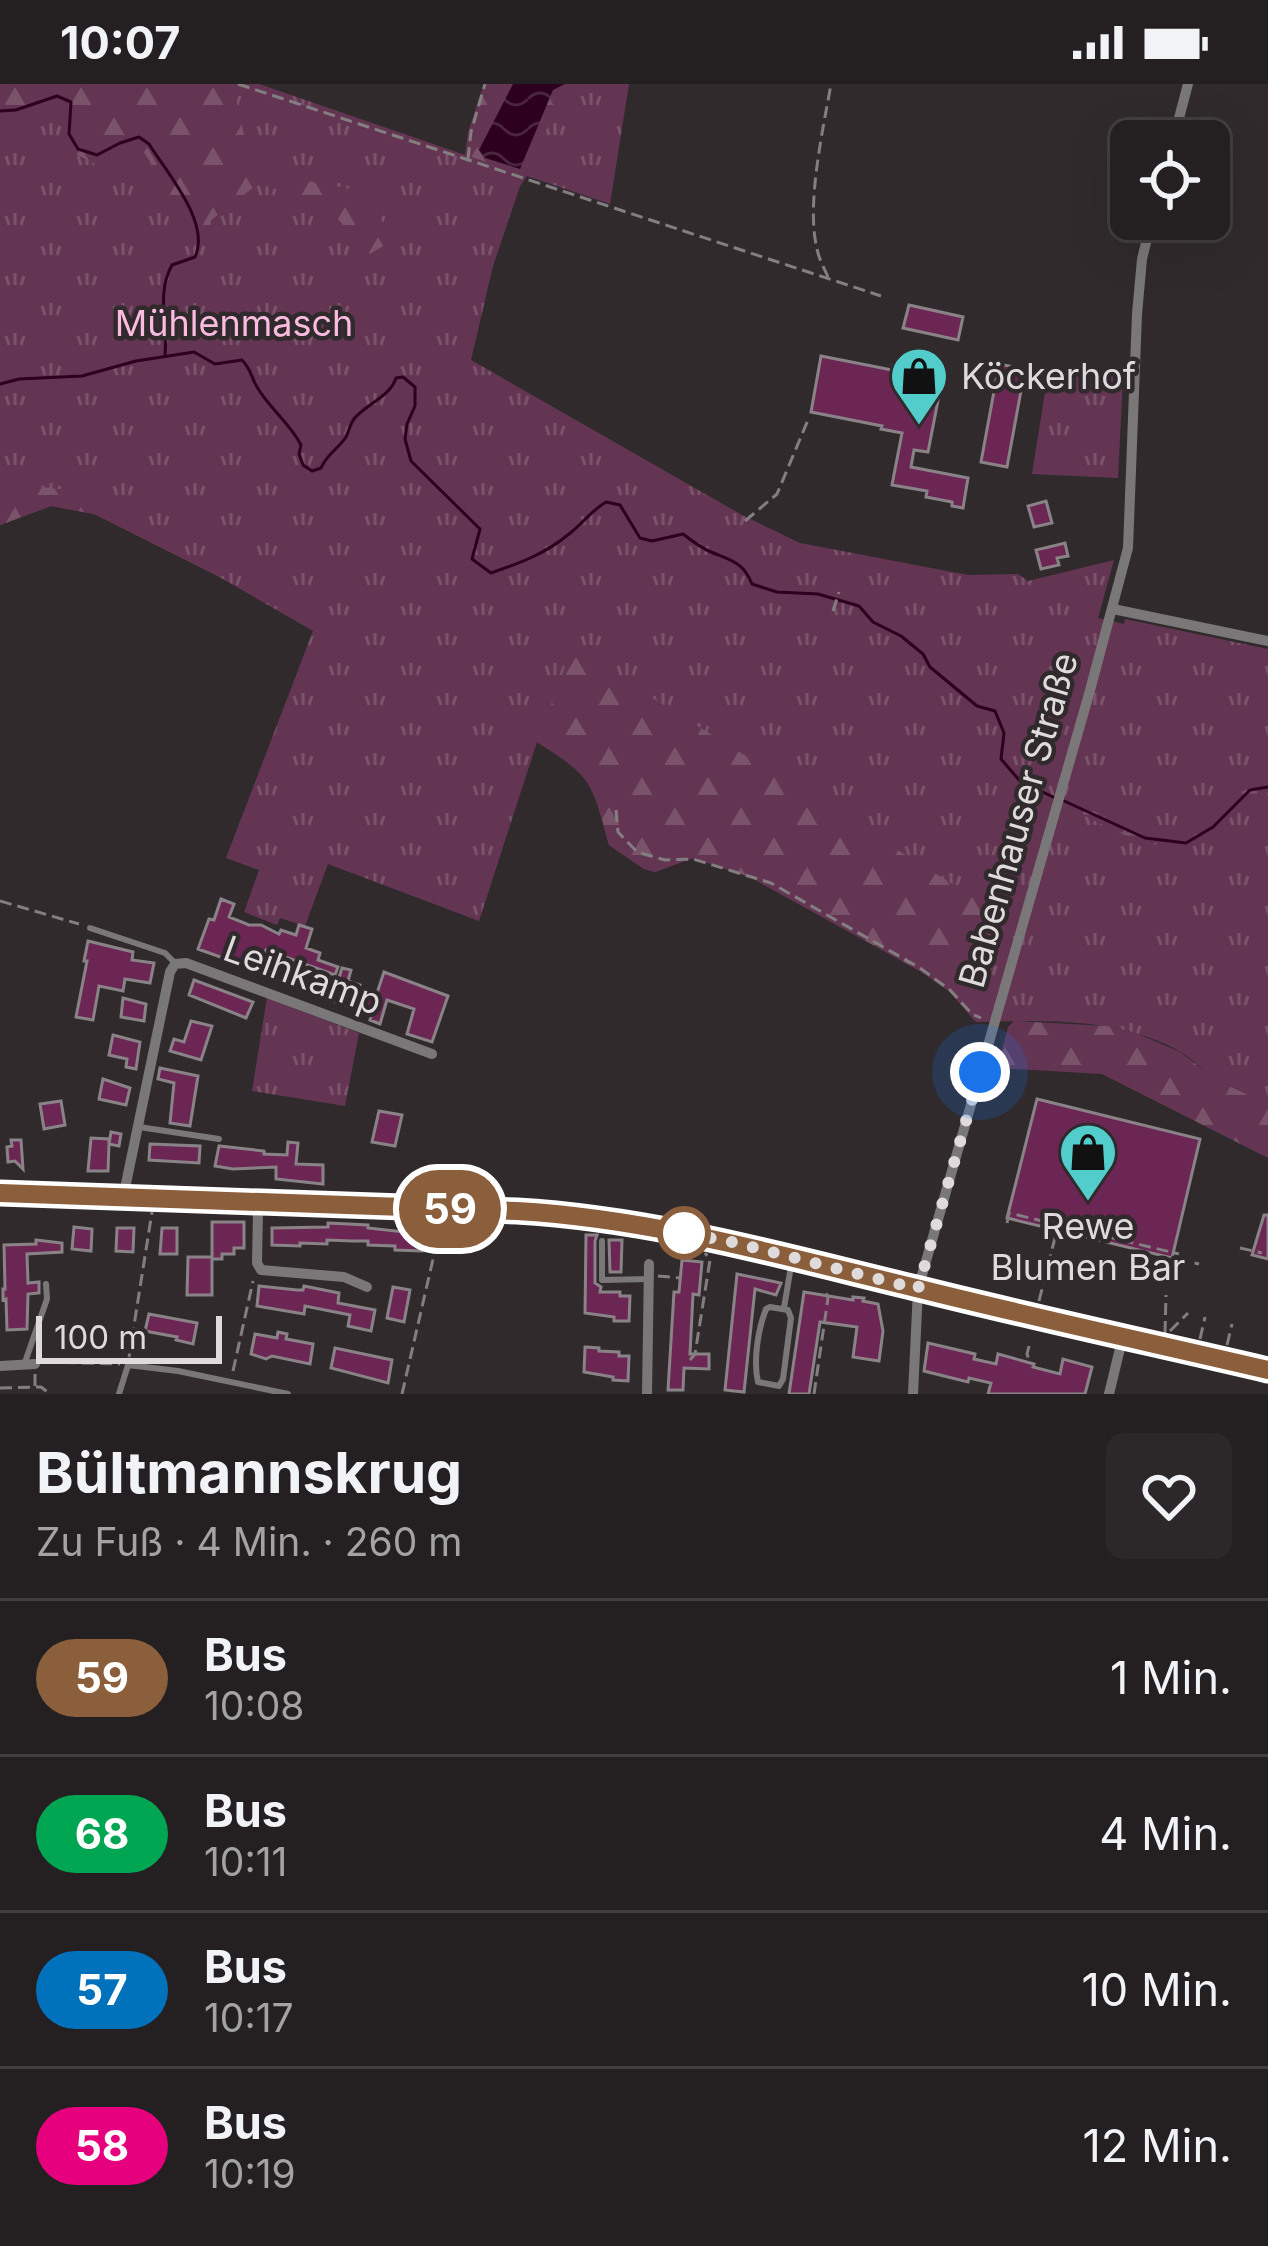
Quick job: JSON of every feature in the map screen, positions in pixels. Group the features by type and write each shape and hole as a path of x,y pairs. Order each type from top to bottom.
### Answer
{"main road":[{"path":"0,1193 591,1216 728,1241 1268,1370"}],"street":[{"path":"1179,120 1188,84"},
{"name":"Babenhauser Straße","path":"913,1394 918,1289 1128,548 1139,286 1148,240"},
{"path":"1113,609 1268,641"},
{"name":"Leihkamp","path":"123,1198 175,964 186,963 432,1054"},
{"path":"255,1203 261,1270 344,1276 367,1287"},
{"path":"647,1394 649,1273"},
{"path":"1109,1394 1123,1336"},
{"path":"0,1366 29,1365"}],"lane":[{"path":"90,928 170,955 175,964"},
{"path":"139,1127 218,1138"},
{"path":"602,1241 602,1280 649,1273"},
{"path":"784,1309 792,1256"},
{"path":"29,1365 47,1299 46,1284"},
{"path":"770,1307 784,1309 791,1318 783,1379 779,1386 760,1384 755,1373 763,1313 770,1307"},
{"path":"119,1394 128,1365 288,1394"}],"path":[{"path":"238,84 881,296"},
{"path":"467,161 470,132 485,84"},
{"path":"828,278 816,248 814,219 831,84"},
{"path":"746,521 777,494 808,421"},
{"path":"833,611 839,592"},
{"path":"616,810 618,832 637,852 665,860 693,859 771,883 920,968 972,1013 994,1024"},
{"path":"0,901 90,928"},
{"path":"29,1365 96,1361 128,1365 154,1199"},
{"path":"402,1394 445,1208"},
{"path":"1007,1223 1009,1214 1041,1219 1199,1264"},
{"path":"1036,1316 1058,1223"},
{"path":"1240,1248 1262,1253"},
{"path":"690,1360 695,1354 710,1260 707,1253 699,1252"},
{"path":"230,1382 255,1274 261,1270"},
{"path":"649,1273 680,1279"},
{"path":"814,1394 828,1298 825,1291"},
{"path":"1166,1295 1164,1336 1188,1313"},
{"path":"1196,1353 1205,1317"},
{"path":"1224,1359 1232,1324"},
{"path":"1029,1346 1030,1363"},
{"path":"0,1388 41,1387 50,1394"}],"green space":[{"name":"Mühlenmasch","path":"0,84 259,84 465,155 484,84 629,84 610,204 527,176 520,186 493,266 471,360 742,515 800,543 968,575 1018,574 1028,581 1114,560 1098,618 1124,624 1125,619 1268,649 1268,1104 1223,1084 1179,1051 1131,1032 1054,1021 976,1022 950,992 920,971 750,877 693,858 655,872 644,869 609,845 588,783 537,742 479,921 328,864 305,926 280,918 277,925 244,912 259,870 226,858 313,631 94,514 51,506 0,525"},
{"path":"0,84 233,84 244,135 273,175 357,190 396,238 370,254 322,202 258,184 211,220 209,242 188,247 152,190 159,174 140,147 97,165 64,148 62,113 0,125"},
{"path":"484,84 554,90 576,84 562,93 527,176 466,155"},
{"path":"1049,367 1123,377 1118,478 1032,474"},
{"path":"42,487 87,492 94,514 51,506 0,525 0,498"},
{"path":"572,648 1007,918 976,1022 950,992 920,971 750,877 693,858 655,872 609,845 588,783 537,742"},
{"path":"1268,785 1268,793 1204,838 1186,844 1168,846 1131,838 1076,812 1079,803 1143,838 1174,844 1225,815 1243,791"},
{"path":"267,998 359,1033 345,1106 252,1091"},
{"path":"1014,1021 1106,1026 1180,1052 1220,1082 1268,1104 1268,1158 1102,1074 997,1068 1008,1027"}],"water":[{"path":"513,84 565,84 553,90 520,169 485,158 479,150"}],"building":[{"path":"909,305 963,317 958,340 903,328"},
{"path":"821,356 943,375 928,452 914,450 911,467 968,478 963,508 926,497 927,491 892,485 902,433 811,412"},
{"path":"999,364 1025,369 1007,467 981,462"},
{"path":"1046,501 1052,523 1034,527 1028,506"},
{"path":"1065,543 1068,556 1057,558 1059,565 1041,569 1036,550"},
{"path":"221,899 234,904 229,917 249,925 279,934 281,930 296,935 299,925 312,929 306,948 320,953 318,960 338,967 335,975 266,950 254,969 198,949"},
{"path":"88,941 133,952 132,960 154,963 150,983 125,979 123,991 99,986 93,1020 76,1017"},
{"path":"342,968 351,970 348,981 360,985 357,994 375,999 384,972 448,996 432,1042 407,1034 414,1009 387,1000 380,1024 370,1020 372,1013 332,1001"},
{"path":"194,980 253,1002 246,1018 189,995"},
{"path":"123,998 146,1004 144,1021 121,1017"},
{"path":"191,1021 212,1026 201,1060 170,1051 174,1039 184,1042"},
{"path":"113,1035 140,1042 136,1069 126,1067 127,1059 109,1055"},
{"path":"160,1068 198,1076 190,1126 170,1123 174,1083 158,1079"},
{"path":"103,1079 130,1088 126,1105 99,1099"},
{"path":"1037,1099 1200,1139 1172,1258 1007,1218"},
{"path":"61,1101 65,1125 44,1129 40,1104"},
{"path":"379,1111 402,1115 395,1146 372,1142"},
{"path":"111,1132 121,1134 119,1146 109,1144"},
{"path":"91,1138 109,1139 108,1171 88,1171"},
{"path":"11,1140 21,1140 23,1169 15,1161 8,1162"},
{"path":"288,1142 298,1143 296,1164 323,1165 323,1184 276,1179 276,1167 215,1166 219,1146 287,1155"},
{"path":"150,1144 200,1146 199,1163 149,1160"},
{"path":"1264,1215 1268,1215 1268,1259 1252,1255"},
{"path":"212,1222 244,1222 244,1248 212,1259 212,1295 187,1295 188,1257 212,1257"},
{"path":"328,1223 423,1234 422,1251 368,1245 368,1241 272,1245 272,1228 328,1227"},
{"path":"74,1227 92,1229 91,1251 72,1249"},
{"path":"117,1228 134,1228 133,1252 116,1251"},
{"path":"162,1228 177,1228 177,1254 160,1254"},
{"path":"586,1235 597,1235 595,1283 600,1292 630,1296 629,1321 585,1313"},
{"path":"36,1240 62,1243 62,1252 27,1254 28,1283 39,1282 39,1293 28,1294 27,1329 7,1330 4,1245 36,1244"},
{"path":"609,1240 622,1240 621,1272 610,1272"},
{"path":"682,1260 702,1262 699,1295 693,1294 690,1354 709,1354 709,1369 684,1368 683,1390 668,1390 674,1292 679,1292"},
{"path":"737,1274 781,1283 776,1295 755,1289 744,1392 725,1390"},
{"path":"259,1286 303,1290 304,1286 339,1293 338,1303 375,1310 371,1331 348,1326 350,1315 305,1306 304,1314 257,1306"},
{"path":"393,1287 410,1290 404,1322 387,1318"},
{"path":"804,1292 864,1298 878,1304 883,1331 879,1361 853,1357 857,1327 820,1322 809,1394 789,1394"},
{"path":"149,1314 197,1323 193,1344 145,1331"},
{"path":"278,1332 287,1334 286,1339 313,1344 310,1364 251,1354 255,1334 277,1338"},
{"path":"928,1343 996,1364 998,1354 1060,1374 1063,1359 1092,1367 1085,1394 988,1394 991,1383 924,1371"},
{"path":"585,1347 629,1356 628,1381 584,1372"},
{"path":"335,1348 392,1360 388,1383 331,1368"}],"waterway":[{"path":"0,111 57,96 71,102 69,134 78,149 97,155 139,137 149,144 185,199 197,229 195,257 172,265 167,276 165,354"},
{"path":"0,384 82,376 194,352 215,364 242,360 262,395 296,437 303,465 312,471 321,468 359,414 389,390 396,378 403,377 415,387 405,439 411,461 480,529 472,559 491,573 551,547 606,502 620,505 640,538 652,541 683,534 736,563 752,584 859,606 873,622 923,654 930,667 977,706 995,711 1004,733 1001,759 1020,781 1053,797"},
{"path":"1062,800 1145,838 1186,843 1213,827 1250,790 1268,787"}],"bus line":[{"name":"59","path":"0,1193 591,1216 728,1241 1268,1370"}],"place":[{"name":"Köckerhof","path":"919,427"},
{"name":"Rewe Blumen Bar","path":"1088,1203"}],"route":[{"path":"684,1233 676,1232 918,1289 980,1072"}]}
